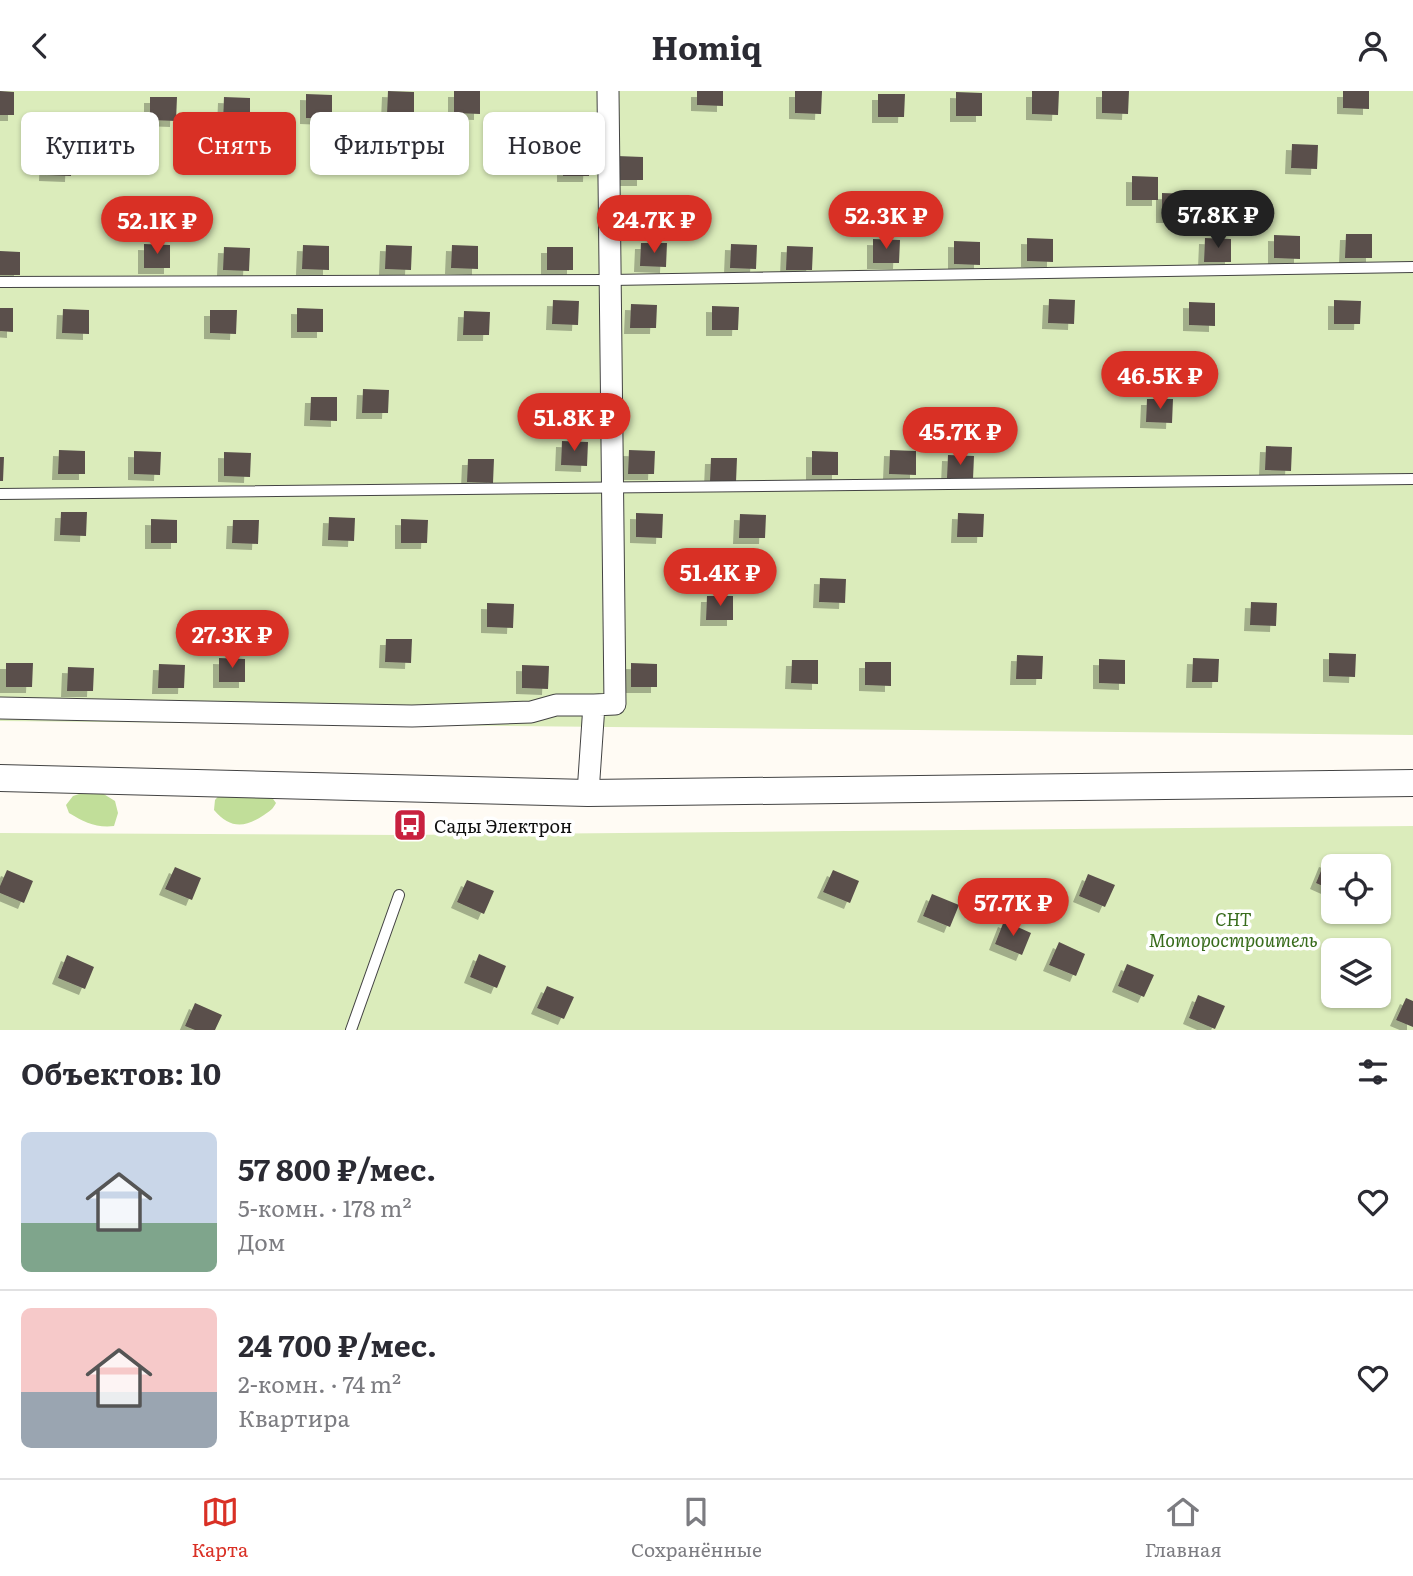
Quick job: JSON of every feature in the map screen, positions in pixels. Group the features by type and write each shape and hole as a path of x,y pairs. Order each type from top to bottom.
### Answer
{"street":[{"path":"0,708 412,716 531,712 556,705 615,704 608,91"},
{"path":"588,793 594,705"},
{"path":"0,778 588,793 1413,783"}],"lane":[{"path":"0,282 611,280 1413,267"},
{"path":"0,494 1413,478"},
{"path":"351,1030 399,895"}],"green space":[{"path":"0,91 1413,91 1413,735 0,721"},
{"path":"222,792 268,792 276,803 270,811 257,819 238,825 226,821 214,810 215,800"},
{"path":"102,793 115,801 118,813 114,826 90,824 69,813 66,805 73,796"},
{"name":"СНТ Моторостроитель","path":"1413,826 1413,1030 0,1030 0,833 401,835"}],"building":[{"path":"0,91 14,92 14,115 0,115"},
{"path":"388,91 414,92 414,112 387,112"},
{"path":"454,91 480,91 480,114 454,112"},
{"path":"697,91 723,91 723,106 697,105"},
{"path":"795,91 822,91 821,114 795,113"},
{"path":"1032,91 1059,91 1058,115 1032,114"},
{"path":"1102,91 1129,91 1128,114 1102,113"},
{"path":"1343,91 1369,91 1369,109 1343,108"},
{"path":"956,92 982,93 982,116 956,116"},
{"path":"306,94 332,95 332,112 310,112 310,118 306,118"},
{"path":"878,94 905,94 904,117 878,117"},
{"path":"150,97 177,97 173,121 159,120 159,112 150,112"},
{"path":"224,97 250,98 250,112 223,112"},
{"path":"1292,144 1318,145 1317,169 1291,168"},
{"path":"617,156 643,157 643,180 616,180"},
{"path":"1132,176 1158,177 1158,200 1132,200"},
{"path":"1162,193 1188,194 1188,217 1162,217"},
{"path":"1346,234 1372,234 1372,258 1345,258"},
{"path":"1274,235 1300,236 1300,259 1274,258"},
{"path":"1027,238 1053,239 1053,262 1027,261"},
{"path":"1205,238 1231,239 1231,262 1204,262"},
{"path":"873,239 900,240 899,263 873,263"},
{"path":"954,241 980,242 980,265 954,264"},
{"path":"641,243 667,243 666,267 640,266"},
{"path":"144,244 170,245 170,268 144,268"},
{"path":"731,244 757,245 756,269 730,268"},
{"path":"303,245 329,246 329,270 302,269"},
{"path":"386,245 412,246 411,270 385,269"},
{"path":"452,245 478,246 478,269 451,268"},
{"path":"787,246 813,247 812,270 786,270"},
{"path":"224,247 250,248 249,271 223,270"},
{"path":"547,247 573,247 573,270 547,270"},
{"path":"0,251 20,252 20,275 0,275"},
{"path":"1049,299 1075,300 1074,324 1048,323"},
{"path":"553,300 579,301 578,325 552,324"},
{"path":"1334,300 1361,301 1360,324 1334,324"},
{"path":"1189,302 1215,303 1215,326 1189,325"},
{"path":"631,304 657,305 656,328 630,328"},
{"path":"712,306 739,307 738,330 712,330"},
{"path":"0,308 13,308 13,332 0,331"},
{"path":"297,308 323,309 323,332 297,332"},
{"path":"63,309 89,310 89,334 62,333"},
{"path":"210,310 237,310 236,334 210,333"},
{"path":"464,311 490,312 489,335 463,335"},
{"path":"363,389 389,390 388,413 362,413"},
{"path":"311,397 337,397 337,421 310,420"},
{"path":"1147,399 1173,399 1172,423 1146,422"},
{"path":"562,441 588,442 587,466 561,465"},
{"path":"1266,446 1292,447 1291,471 1265,470"},
{"path":"59,450 85,451 85,474 58,474"},
{"path":"629,450 655,451 654,474 628,474"},
{"path":"890,450 916,451 916,475 889,474"},
{"path":"134,451 161,452 160,475 134,474"},
{"path":"812,451 838,452 838,475 812,475"},
{"path":"224,452 251,453 250,477 224,476"},
{"path":"948,455 974,456 973,479 947,478"},
{"path":"0,457 4,457 3,481 0,481"},
{"path":"711,458 737,458 736,482 710,481"},
{"path":"468,459 494,459 493,483 467,482"},
{"path":"61,512 87,512 86,536 60,535"},
{"path":"636,513 663,514 662,538 636,537"},
{"path":"958,513 984,514 983,537 957,537"},
{"path":"740,514 766,515 765,538 739,538"},
{"path":"329,517 355,518 354,541 328,540"},
{"path":"151,519 177,520 177,543 151,543"},
{"path":"401,519 428,520 427,543 401,543"},
{"path":"233,520 259,520 258,544 232,543"},
{"path":"820,578 846,579 845,603 819,602"},
{"path":"707,596 733,596 733,620 706,620"},
{"path":"1251,602 1277,603 1276,626 1250,625"},
{"path":"487,603 514,604 513,628 487,627"},
{"path":"386,639 412,639 411,663 385,662"},
{"path":"1329,653 1356,654 1355,677 1329,676"},
{"path":"1017,655 1043,656 1042,679 1016,679"},
{"path":"219,658 245,659 245,682 219,682"},
{"path":"1193,658 1219,659 1218,682 1192,682"},
{"path":"1099,659 1125,660 1125,684 1099,683"},
{"path":"792,660 818,660 818,684 791,683"},
{"path":"865,662 891,662 891,686 865,685"},
{"path":"6,663 33,663 32,687 6,687"},
{"path":"631,663 657,664 657,687 631,687"},
{"path":"159,664 185,665 184,688 158,688"},
{"path":"522,665 549,666 548,689 522,688"},
{"path":"68,667 94,668 93,691 67,691"},
{"path":"175,867 201,878 192,900 165,889"},
{"path":"7,870 33,881 24,903 0,893"},
{"path":"833,870 859,881 850,903 823,892"},
{"path":"1321,871 1321,885 1316,883"},
{"path":"1088,874 1115,885 1105,907 1079,896"},
{"path":"467,880 494,891 484,914 457,902"},
{"path":"932,894 959,905 950,927 923,916"},
{"path":"1004,921 1031,933 1022,955 995,944"},
{"path":"1059,942 1085,954 1076,976 1049,965"},
{"path":"479,954 506,966 497,988 470,977"},
{"path":"67,955 94,967 85,989 58,978"},
{"path":"1127,964 1154,975 1144,997 1118,986"},
{"path":"547,986 574,997 564,1019 537,1008"},
{"path":"1198,995 1225,1006 1215,1029 1189,1018"},
{"path":"1406,998 1413,1001 1413,1027 1396,1020"},
{"path":"195,1003 222,1015 215,1030 195,1030 185,1026"}],"place":[{"name":"Сады Электрон","path":"410,825"}]}
